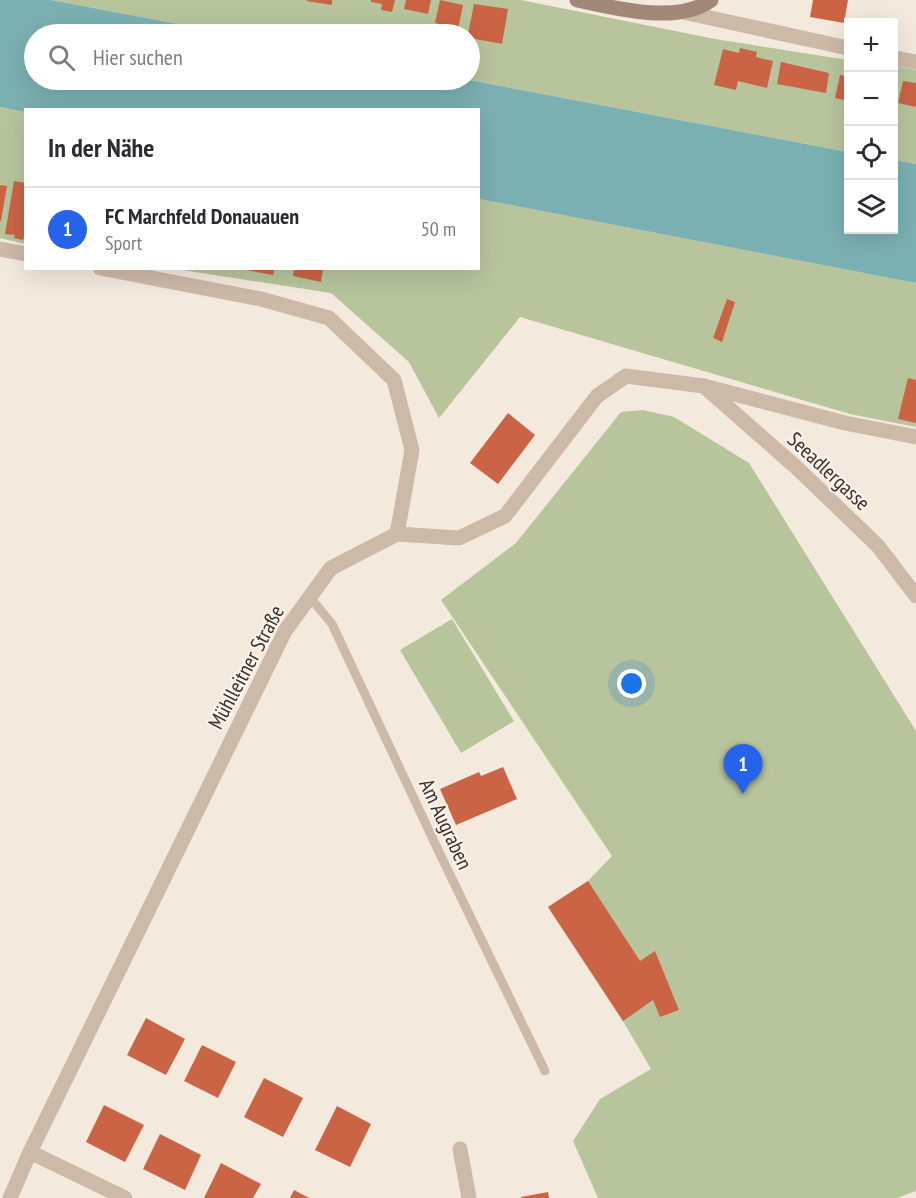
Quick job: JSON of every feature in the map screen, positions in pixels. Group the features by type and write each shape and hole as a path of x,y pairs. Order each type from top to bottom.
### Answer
{"street":[{"path":"577,0 635,12 683,12 844,47"},
{"path":"683,12 711,0"},
{"path":"898,59 916,62"},
{"path":"0,249 24,254"},
{"path":"110,270 261,299 329,318 394,380 412,450 397,534 459,538 505,516 597,396 626,376 704,386 845,423 916,437"},
{"name":"Seeadlergasse","path":"704,386 797,468 878,546 916,596"},
{"name":"Mühlleitner Straße","path":"10,1198 30,1152 285,631 331,568 397,534"},
{"path":"460,1149 468,1198"},
{"path":"30,1152 125,1198"}],"lane":[{"name":"Am Augraben","path":"309,596 332,624 438,852 545,1071"}],"green space":[{"path":"51,0 521,0 715,39 844,59 844,151 480,82 480,24 179,24"},
{"path":"898,67 916,70 916,164 898,161"},
{"path":"0,107 24,112 24,244 0,238"},
{"path":"480,199 916,283 916,427 850,414 520,317 439,418 409,362 331,293 182,270 480,270"},
{"path":"643,410 674,417 749,463 916,731 916,1191 897,1198 598,1198 573,1141 600,1099 651,1069 623,1021 548,907 588,881 612,856 441,600 516,543 621,412"},
{"path":"452,619 514,721 461,753 400,650"}],"water":[{"path":"0,0 51,0 179,24 24,24 24,90 480,90 480,82 844,151 844,234 898,234 898,161 916,164 916,283 480,199 480,108 24,108 24,112 0,107"}],"building":[{"path":"332,0 332,5 307,1"},
{"path":"371,0 395,0 392,12 381,10 382,4 371,2"},
{"path":"406,0 431,0 428,14 404,9"},
{"path":"440,0 463,5 459,24 435,23"},
{"path":"813,0 848,0 844,23 810,17"},
{"path":"474,4 508,9 502,44 480,40 480,24 470,24"},
{"path":"740,48 757,52 756,57 773,61 767,88 738,81 736,90 714,85 723,49 739,53"},
{"path":"781,62 829,73 826,93 777,84"},
{"path":"840,75 844,76 844,100 835,98"},
{"path":"903,81 916,83 916,107 898,103"},
{"path":"14,181 24,183 23,240 14,238 15,235 5,234"},
{"path":"0,185 7,186 1,221 0,221"},
{"path":"246,270 274,270 273,275"},
{"path":"294,270 323,270 321,282 293,276"},
{"path":"727,299 735,302 722,342 713,338"},
{"path":"908,378 916,380 916,423 898,419"},
{"path":"508,413 535,435 498,484 470,463"},
{"path":"503,767 517,799 456,825 440,789 479,772 481,776"},
{"path":"588,881 640,961 655,951 679,1010 660,1017 653,1000 623,1021 548,907"},
{"path":"146,1018 185,1039 166,1075 127,1055"},
{"path":"202,1045 236,1062 218,1098 184,1081"},
{"path":"264,1078 303,1098 283,1137 244,1117"},
{"path":"104,1105 144,1125 125,1162 86,1142"},
{"path":"337,1106 371,1124 350,1167 315,1150"},
{"path":"160,1134 201,1155 185,1190 143,1169"},
{"path":"221,1163 261,1184 253,1198 204,1198"},
{"path":"294,1190 309,1198 290,1198"},
{"path":"548,1192 549,1198 521,1198 521,1197"}],"place":[{"name":"FC Marchfeld Donauauen","path":"743,794"}]}
